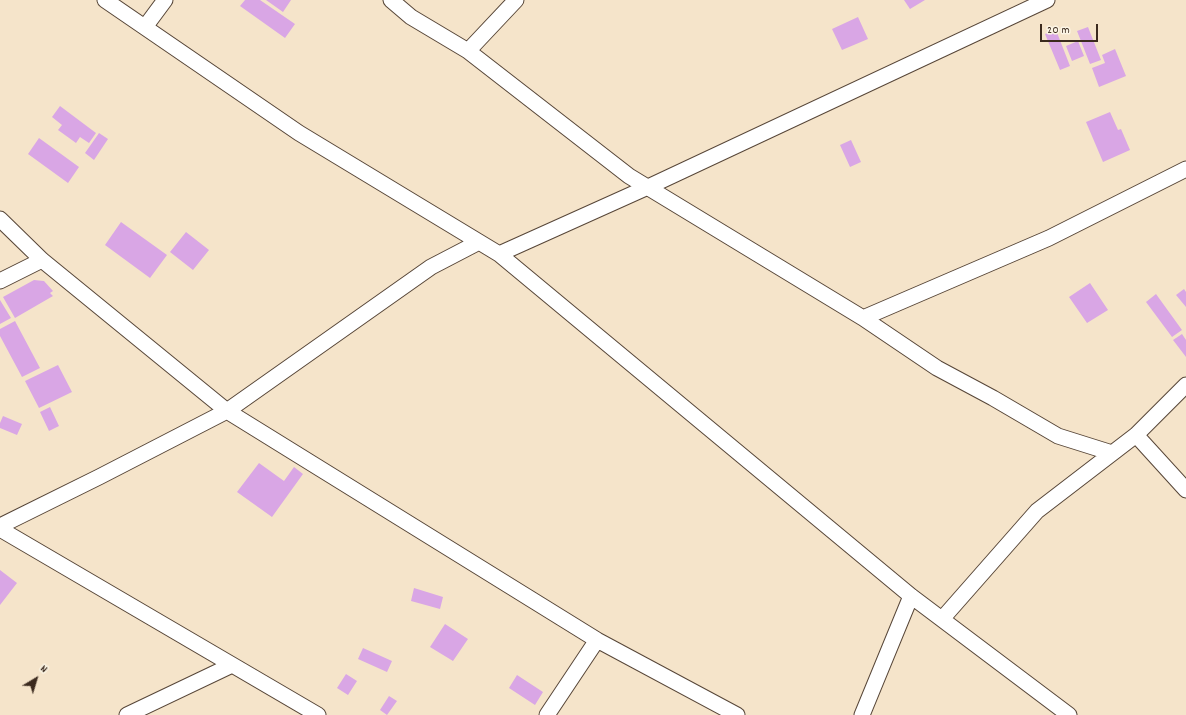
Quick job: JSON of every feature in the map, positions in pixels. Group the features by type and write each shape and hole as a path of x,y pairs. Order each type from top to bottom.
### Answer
{"street":[{"path":"106,0 300,133 499,254 911,596 1068,715"},
{"path":"144,26 165,0"},
{"path":"391,0 411,17 468,51 629,176 863,318 938,368 1058,436 1112,453"},
{"path":"468,51 516,0"},
{"path":"499,254 648,187 1047,0"},
{"path":"863,318 1049,238 1186,169"},
{"path":"0,219 42,260 227,411 597,640 737,715"},
{"path":"0,526 227,411 431,267 479,242"},
{"path":"0,281 42,260"},
{"path":"942,619 1037,511 1136,435 1186,385"},
{"path":"1136,435 1186,490"},
{"path":"0,529 318,715"},
{"path":"862,715 911,596"},
{"path":"547,715 597,640"},
{"path":"127,715 232,665"}],"building":[{"path":"245,0 260,0 295,24 285,38 240,6"},
{"path":"266,0 291,0 283,12"},
{"path":"904,0 925,0 910,9"},
{"path":"858,17 868,39 842,50 832,29"},
{"path":"1088,27 1101,60 1090,64 1077,31"},
{"path":"1056,30 1070,66 1060,70 1045,34"},
{"path":"1078,41 1084,56 1072,61 1066,46"},
{"path":"1115,49 1126,76 1099,87 1092,68 1105,63 1102,55"},
{"path":"60,106 96,133 89,143 80,137 76,143 58,130 62,125 52,117"},
{"path":"1110,112 1118,130 1121,129 1130,150 1103,162 1086,122"},
{"path":"99,133 108,139 94,160 85,153"},
{"path":"39,138 79,167 68,183 28,154"},
{"path":"851,140 861,162 850,167 840,145"},
{"path":"121,222 167,255 150,278 105,245"},
{"path":"186,232 209,250 193,270 170,252"},
{"path":"34,280 44,281 53,291 50,293 53,296 15,318 3,297"},
{"path":"1090,283 1108,310 1087,323 1069,297"},
{"path":"1184,289 1186,292 1186,307 1176,295"},
{"path":"1156,294 1182,330 1172,337 1146,302"},
{"path":"0,300 11,318 0,324"},
{"path":"15,321 40,368 22,377 0,336 0,329"},
{"path":"1182,334 1186,340 1186,357 1173,340"},
{"path":"58,365 72,392 39,408 25,381"},
{"path":"50,407 59,426 49,431 40,412"},
{"path":"3,416 22,424 17,435 0,428 0,423"},
{"path":"259,463 284,481 294,467 303,474 272,517 237,492"},
{"path":"0,570 17,583 0,605"},
{"path":"414,588 443,597 440,609 411,601"},
{"path":"445,624 468,639 453,661 430,647"},
{"path":"363,648 392,661 387,672 358,659"},
{"path":"346,674 357,681 348,695 337,688"},
{"path":"517,675 543,692 535,705 509,688"},
{"path":"389,696 397,701 387,715 380,710"}]}
